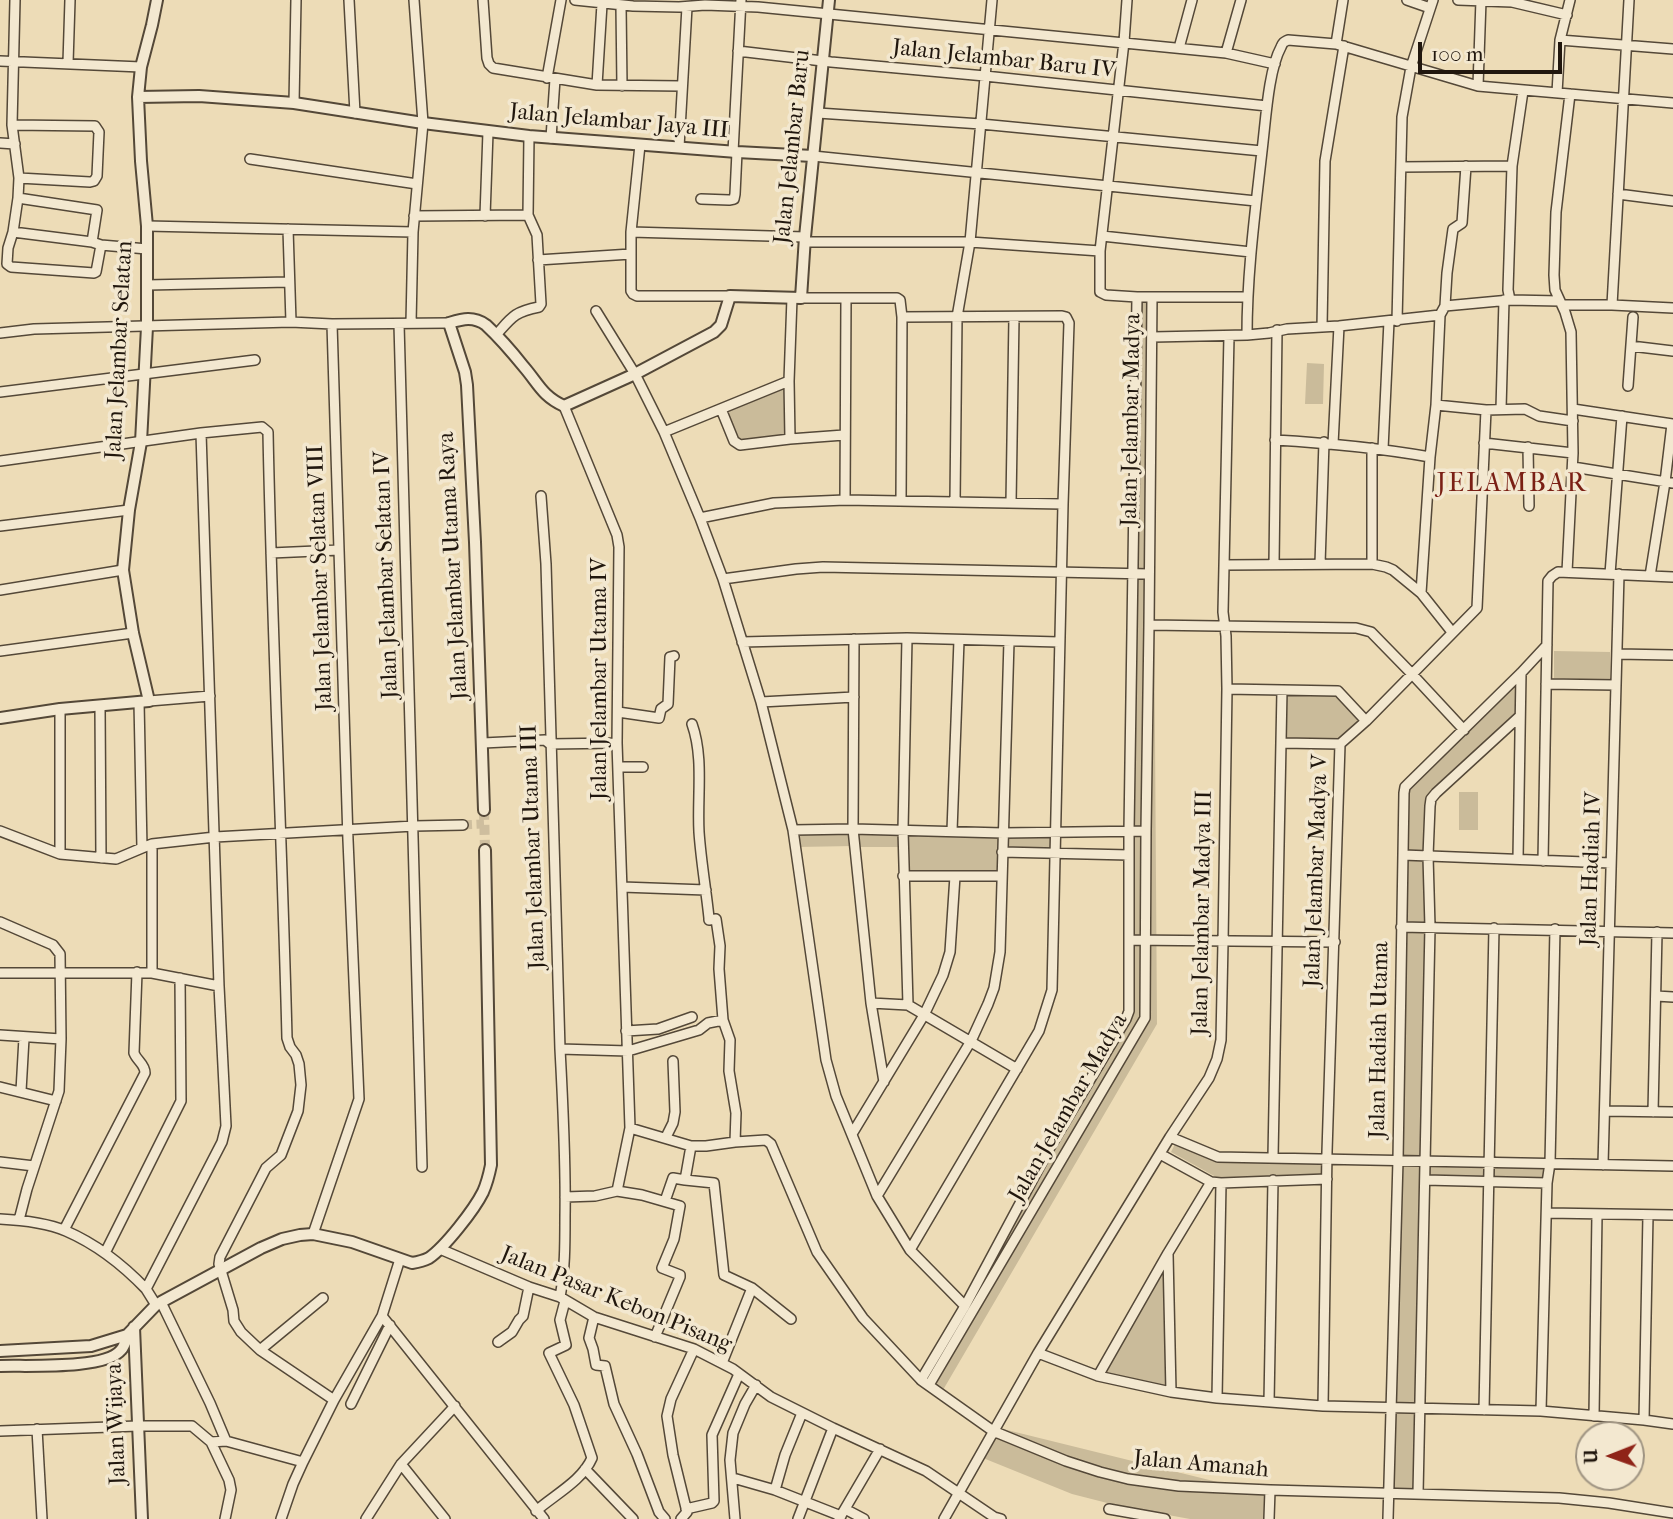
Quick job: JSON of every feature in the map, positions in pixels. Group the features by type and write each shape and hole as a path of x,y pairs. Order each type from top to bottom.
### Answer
{"street":[{"path":"15,0 12,125 19,177 13,232 4,248 7,264 9,267 96,272 97,210 18,198"},
{"path":"68,63 70,0"},
{"name":"Jalan Jelambar Selatan","path":"152,973 144,701 123,570 129,510 141,442 147,327 148,249 138,97 141,67 157,0"},
{"path":"294,103 296,0"},
{"path":"349,0 355,113"},
{"path":"411,323 413,232 423,123 414,0"},
{"path":"483,0 489,64 493,68 597,86 681,86"},
{"path":"551,138 551,78 561,0"},
{"path":"575,0 621,6 633,3 740,4 1226,53 1275,64"},
{"name":"Jalan Jelambar Baru","path":"796,298 805,239 829,0"},
{"path":"955,502 957,317 970,242 992,0"},
{"path":"1127,0 1100,251 1099,289 1106,295 1137,296"},
{"path":"1179,48 1192,0"},
{"path":"1226,53 1241,0"},
{"path":"1322,327 1325,161 1343,0"},
{"path":"1383,449 1393,321 1402,117 1411,67 1432,4 1407,0"},
{"path":"1458,0 1512,2 1567,15"},
{"path":"1557,93 1560,40 1570,0"},
{"path":"1612,305 1629,0"},
{"path":"1478,86 1481,1"},
{"path":"597,86 602,4"},
{"path":"701,199 729,200 734,198 735,194 740,4"},
{"path":"679,148 682,5"},
{"path":"621,6 622,86"},
{"path":"1247,335 1247,297 1267,106 1281,45 1289,40 1340,45 1478,86 1673,103"},
{"path":"1560,40 1673,49"},
{"name":"Jalan Jelambar Baru IV","path":"738,51 1267,106"},
{"path":"0,61 141,67"},
{"path":"1501,409 1512,166 1523,90"},
{"path":"1567,572 1573,467 1571,332 1555,290 1554,275 1556,212 1570,94"},
{"name":"Jalan Jelambar Jaya III","path":"138,97 199,96 294,103 488,132 813,156"},
{"path":"818,113 981,124 1262,151"},
{"path":"12,125 95,127 99,132 97,176 94,181 19,177"},
{"path":"485,216 488,132"},
{"path":"496,335 513,316 541,306 537,235 528,215 529,136"},
{"path":"0,143 15,144"},
{"path":"640,145 631,232 633,295 898,298 902,317 901,501"},
{"path":"813,156 1256,201"},
{"path":"250,159 417,184"},
{"path":"1421,593 1442,311 1453,229 1462,223 1465,166"},
{"path":"1401,167 1512,166"},
{"path":"1618,194 1673,201"},
{"path":"414,216 528,215"},
{"path":"147,226 413,232"},
{"path":"288,229 291,322"},
{"path":"13,232 148,249"},
{"path":"631,232 970,242 1100,251"},
{"path":"1102,236 1251,252"},
{"path":"538,260 631,254"},
{"path":"147,285 289,282"},
{"path":"0,332 291,322 449,323 467,318 480,320 527,370 541,390 564,406 635,374 718,330 730,296"},
{"name":"Jalan Jelambar Madya","path":"1137,296 1152,297 1145,1018 973,1312 925,1383 1049,1149 1128,1015 1137,296"},
{"path":"1152,297 1247,297"},
{"path":"790,439 789,382 796,298"},
{"path":"845,500 846,298"},
{"path":"1153,337 1247,335 1322,327 1339,331 1507,300 1673,308"},
{"path":"596,311 635,374 664,432 723,579 761,702 793,830 826,1060 836,1096 877,1196 910,1250 965,1306"},
{"path":"902,317 1062,316 1066,317 1069,323 1052,990 1039,1031 910,1250"},
{"path":"1011,503 1014,317"},
{"path":"1628,386 1633,317"},
{"name":"Jalan Jelambar Utama Raya","path":"449,323 467,385 484,810"},
{"name":"Jalan Jelambar Selatan VIII","path":"313,1234 359,1099 332,324"},
{"name":"Jalan Jelambar Selatan IV","path":"399,324 422,1167"},
{"path":"1273,565 1277,330"},
{"path":"1320,564 1339,331"},
{"name":"Jalan Jelambar Madya III","path":"944,1519 1038,1353 1209,1078 1217,1059 1221,1040 1223,942 1227,689 1223,612 1229,336"},
{"path":"1631,346 1673,351"},
{"path":"0,392 255,360"},
{"path":"664,432 789,382"},
{"path":"1436,405 1486,410 1525,409 1535,415 1573,421"},
{"name":"Jalan Jelambar Utama IV","path":"564,406 617,536 619,547 617,743 630,1128 617,1191"},
{"path":"721,409 737,444 844,435"},
{"path":"1573,409 1672,424 1669,483 1650,576"},
{"name":"Jalan Jelambar Madya V","path":"1323,1406 1327,1158 1340,744 1458,629 1478,605 1486,410"},
{"name":"Jalan Hadiah IV","path":"1603,1165 1617,654 1614,574 1622,416"},
{"path":"0,461 201,433 262,427 268,432 287,1038 299,1064 301,1085 293,1126 281,1155 266,1168 220,1257 219,1270 237,1327 260,1350 334,1400"},
{"path":"146,1289 224,1135 226,1126 201,433"},
{"path":"1275,440 1329,443 1430,457"},
{"path":"1484,443 1573,453"},
{"path":"1528,447 1529,506"},
{"path":"1372,448 1372,564"},
{"path":"1573,467 1669,483"},
{"name":"Jalan Jelambar Utama III","path":"541,496 546,564 565,1197 563,1299 560,1320 566,1344 549,1353 574,1405 590,1454 591,1462 585,1469"},
{"path":"700,518 774,503 845,500 1063,504"},
{"path":"0,526 129,510"},
{"path":"271,553 339,550"},
{"path":"1224,565 1372,564 1393,570 1421,593 1452,632"},
{"path":"723,579 823,567 1149,574"},
{"path":"0,590 123,570"},
{"path":"1543,861 1548,581 1558,572 1673,577"},
{"path":"1149,625 1365,629 1371,632 1464,730"},
{"path":"0,651 134,633"},
{"path":"742,642 907,638 1059,642"},
{"path":"907,638 903,876 908,1005"},
{"path":"854,639 853,829 871,1003 884,1082"},
{"path":"952,831 959,640"},
{"path":"877,1196 971,1041 988,1004 998,969 1009,641"},
{"name":"Jalan Hadiah Utama","path":"1388,1519 1405,787 1547,645"},
{"path":"1617,654 1673,656"},
{"path":"618,712 660,717 660,709 668,704 670,657 674,656"},
{"path":"1518,859 1521,673"},
{"path":"1546,684 1616,685"},
{"path":"1227,689 1338,691 1366,721"},
{"path":"1273,1157 1282,690"},
{"path":"0,718 60,709 210,696"},
{"path":"761,702 854,697"},
{"path":"100,707 101,858"},
{"path":"60,709 60,854"},
{"name":"Jalan Hadiah Utama","path":"1418,1493 1431,799 1520,716"},
{"path":"630,1128 691,1146 735,1142 736,1114 729,1071 730,1040 723,1020 720,946 716,919 709,920 699,830 697,738 692,724"},
{"path":"483,743 545,740 550,744 617,743"},
{"path":"1282,743 1340,744"},
{"path":"619,767 643,767"},
{"path":"0,831 60,854 116,859 147,846 215,837 463,825"},
{"path":"793,830 1003,833 1146,831"},
{"path":"0,1366 94,1363 119,1353 131,1331 158,1304 270,1244 291,1237 313,1234 352,1242 412,1263 428,1259 440,1248 481,1196 491,1165 485,850"},
{"path":"1002,852 1129,855"},
{"path":"1403,855 1611,863"},
{"path":"903,876 1001,876"},
{"path":"852,1134 924,1015 943,975 949,957 955,876"},
{"path":"622,887 706,891"},
{"path":"0,922 53,945 60,954 59,1091 19,1220"},
{"path":"1401,927 1673,933"},
{"path":"1484,1410 1494,928"},
{"path":"1541,1411 1555,929"},
{"path":"1653,1112 1657,932"},
{"path":"1129,940 1335,942"},
{"path":"0,973 137,972 219,986"},
{"path":"64,1230 145,1073 143,1064 134,1053 137,972"},
{"path":"105,1253 181,1101 180,978"},
{"path":"1656,996 1673,997"},
{"path":"871,1003 908,1005 1017,1069"},
{"path":"626,1031 658,1029 692,1017"},
{"path":"560,1049 628,1051 723,1020"},
{"path":"0,1036 61,1039"},
{"path":"21,1091 24,1038"},
{"path":"666,1138 675,1112 673,1061"},
{"path":"0,1087 56,1101"},
{"path":"1605,1111 1673,1112"},
{"path":"1058,1133 1072,1142"},
{"path":"1170,1137 1218,1157 1673,1166"},
{"name":"Jalan Amanah","path":"735,1142 766,1140 771,1144 817,1252 863,1318 925,1383 993,1432 1066,1461 1128,1479 1179,1486 1585,1500 1673,1513"},
{"path":"685,1180 691,1146"},
{"path":"1049,1149 1061,1159"},
{"path":"1160,1154 1216,1182 1327,1180"},
{"path":"0,1162 34,1166"},
{"path":"665,1201 673,1178 715,1183 723,1273 726,1277 752,1288 791,1319"},
{"path":"1269,1402 1273,1180"},
{"path":"1425,1180 1547,1183"},
{"path":"1098,1376 1168,1253 1216,1182"},
{"path":"1216,1182 1217,1398"},
{"path":"565,1197 595,1196 617,1191 680,1206 674,1239 662,1268 680,1277 655,1337"},
{"path":"1547,1213 1673,1215"},
{"path":"1594,1416 1597,1214"},
{"path":"1644,1420 1648,1215"},
{"path":"0,1219 19,1220 64,1230 105,1253 128,1270 158,1304 210,1403 226,1441"},
{"name":"Jalan Pasar Kebon Pisang","path":"440,1248 563,1299 594,1317 694,1349 722,1363 802,1413 926,1471 1000,1519"},
{"path":"1168,1253 1171,1392"},
{"path":"281,1519 303,1462 334,1400 382,1316 400,1259"},
{"path":"498,1342 512,1332 523,1316 529,1287"},
{"path":"722,1363 752,1288"},
{"path":"260,1350 323,1298"},
{"path":"382,1316 544,1519"},
{"path":"594,1317 589,1338 596,1365 605,1366 614,1404 659,1512 665,1519"},
{"path":"351,1404 390,1325"},
{"path":"0,1351 91,1346 131,1331"},
{"name":"Jalan Wijaya","path":"131,1331 142,1519"},
{"path":"681,1519 687,1513 667,1416 671,1399 694,1349"},
{"path":"1038,1353 1098,1376 1171,1392 1217,1398 1323,1406 1541,1411 1673,1424"},
{"path":"686,1509 714,1501 712,1435 740,1374"},
{"path":"735,1519 730,1460 733,1433 756,1385"},
{"path":"366,1519 401,1464 455,1406"},
{"path":"775,1490 785,1454 802,1413"},
{"path":"0,1431 192,1426 211,1442 230,1486 225,1519"},
{"path":"798,1519 833,1428"},
{"path":"37,1429 42,1519"},
{"path":"211,1442 226,1441 303,1462"},
{"path":"842,1515 880,1449"},
{"path":"401,1464 445,1519"},
{"path":"536,1511 585,1469 634,1519"},
{"path":"733,1478 805,1500 842,1515 864,1519"},
{"path":"1269,1519 1270,1490"},
{"path":"1109,1509 1137,1517 1165,1519"}],"shaded area":[{"path":"1141,299 1152,302 1157,1024 943,1390 920,1378 1123,1011"},
{"path":"1307,363 1324,364 1323,404 1305,404"},
{"path":"785,386 787,435 737,444 724,408"},
{"path":"1554,651 1610,652 1610,680 1554,678"},
{"path":"1518,682 1515,715 1433,793 1427,854 1404,854 1407,791"},
{"path":"1332,691 1360,720 1338,740 1286,740 1285,692"},
{"path":"1459,792 1478,792 1478,830 1459,830"},
{"path":"851,830 853,846 798,847 795,831"},
{"path":"855,831 902,831 902,847 856,847"},
{"path":"904,831 999,833 999,875 904,874"},
{"path":"1054,832 1053,853 1002,852 1004,834"},
{"path":"1404,856 1431,858 1415,1490 1391,1490"},
{"path":"1175,1144 1217,1159 1325,1160 1324,1178 1216,1177 1171,1152"},
{"path":"1427,1163 1546,1166 1542,1181 1427,1179"},
{"path":"1163,1271 1166,1387 1105,1374"},
{"path":"1003,1429 1266,1494 1264,1519 1190,1519 1072,1494 983,1458"}],"tunnel":[{"path":"484,810 485,850"},
{"path":"463,825 484,824"}],"district":[{"name":"JELAMBAR","path":"1512,485"}]}
